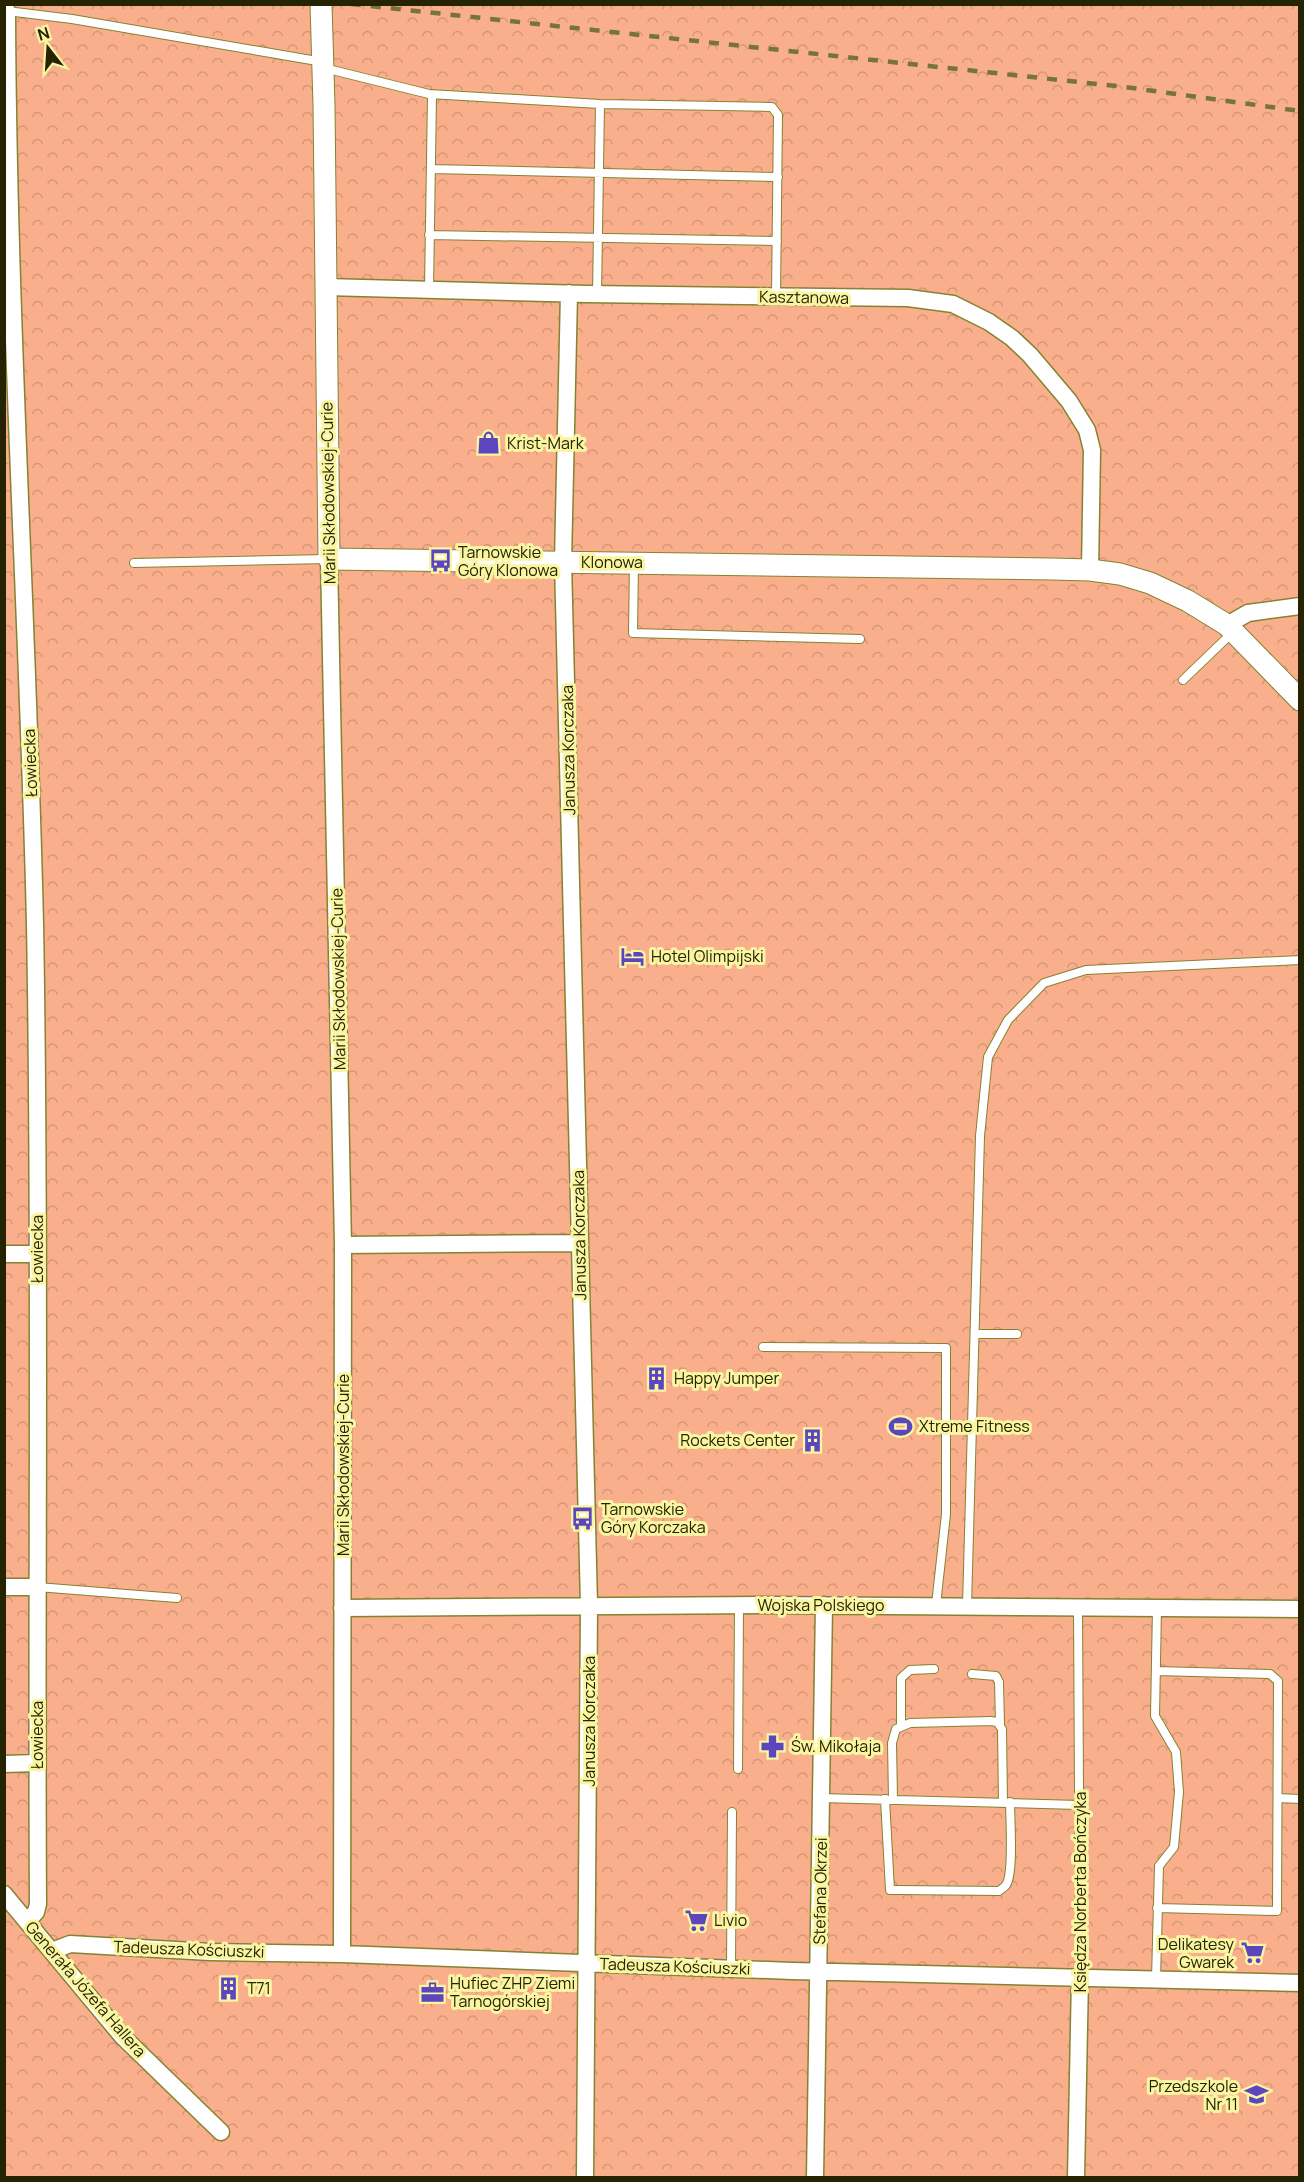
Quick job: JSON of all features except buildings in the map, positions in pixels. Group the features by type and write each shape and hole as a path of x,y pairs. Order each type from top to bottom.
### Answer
{"street":[{"name":"Marii Skłodowskiej-Curie","path":"321,4 329,560 343,1245 342,1954"},
{"name":"Łowiecka","path":"6,11 8,148 35,927 38,1904 36,1912 27,1922"},
{"name":"Kasztanowa","path":"326,287 597,294 908,298 953,304 989,322 1011,338 1051,379 1088,430 1093,465 1090,570"},
{"name":"Janusza Korczaka","path":"569,293 564,562 589,1605 585,2178"},
{"name":"Klonowa","path":"329,560 634,562 1090,570 1120,574 1150,583 1188,601 1230,628 1299,700"},
{"path":"4,573 22,573"},
{"path":"1230,628 1248,613 1299,606"},
{"path":"343,1245 580,1244"},
{"path":"4,1254 37,1254"},
{"path":"4,1587 38,1587"},
{"name":"Stefana Okrzei","path":"816,2178 824,1605"},
{"name":"Wojska Polskiego","path":"342,1608 936,1605 1299,1609"},
{"path":"4,1764 37,1763"},
{"name":"Generała Józefa Hallera","path":"4,1894 122,2036 221,2132"},
{"name":"Tadeusza Kościuszki","path":"51,1951 70,1944 210,1952 1299,1983"},
{"name":"Księdza Norberta Bończyka","path":"1076,2178 1080,1977"}],"lane":[{"path":"6,11 83,20 323,65 432,95 600,104 772,107 778,115 776,296"},
{"path":"429,290 432,95"},
{"path":"597,294 600,104"},
{"path":"430,169 778,177"},
{"path":"429,235 777,241"},
{"name":"Klonowa","path":"134,563 329,560"},
{"path":"634,562 633,633 860,639"},
{"path":"1183,680 1230,628"},
{"path":"967,1606 980,1136 988,1057 1008,1020 1044,983 1086,970 1299,960"},
{"path":"975,1334 1017,1334"},
{"path":"763,1347 946,1348 946,1514 936,1605"},
{"path":"38,1587 177,1598"},
{"path":"738,1769 739,1605"},
{"name":"Księdza Norberta Bończyka","path":"1078,1607 1080,1977"},
{"path":"1156,1979 1159,1866 1174,1847 1179,1792 1176,1752 1165,1729 1155,1716 1157,1608"},
{"path":"901,1725 901,1678 910,1670 934,1669"},
{"path":"1156,1671 1270,1674 1278,1681 1277,1911 1157,1908"},
{"path":"972,1674 996,1676 999,1682 1009,1876 1007,1884 999,1891 890,1890 889,1799 892,1743 896,1729 901,1725 920,1722 991,1721 1000,1724"},
{"path":"821,1798 1079,1805"},
{"path":"1278,1798 1299,1799"},
{"path":"731,1968 732,1812"}],"green space":[{"path":"5,5 1299,5 1299,2177 5,2178"}],"railway":[{"path":"351,4 1125,87 1300,111"}],"place":[{"name":"Krist-Mark","path":"489,443"},
{"name":"Tarnowskie Góry Klonowa","path":"440,561"},
{"name":"Hotel Olimpijski","path":"633,956"},
{"name":"Happy Jumper","path":"656,1378"},
{"name":"Xtreme Fitness","path":"901,1426"},
{"name":"Rockets Center","path":"813,1440"},
{"name":"Tarnowskie Góry Korczaka","path":"583,1518"},
{"name":"Św. Mikołaja","path":"773,1746"},
{"name":"Livio","path":"696,1920"},
{"name":"Delikatesy Gwarek","path":"1252,1953"},
{"name":"T71","path":"229,1988"},
{"name":"Hufiec ZHP Ziemi Tarnogórskiej","path":"432,1992"},
{"name":"Przedszkole Nr 11","path":"1256,2095"}]}
